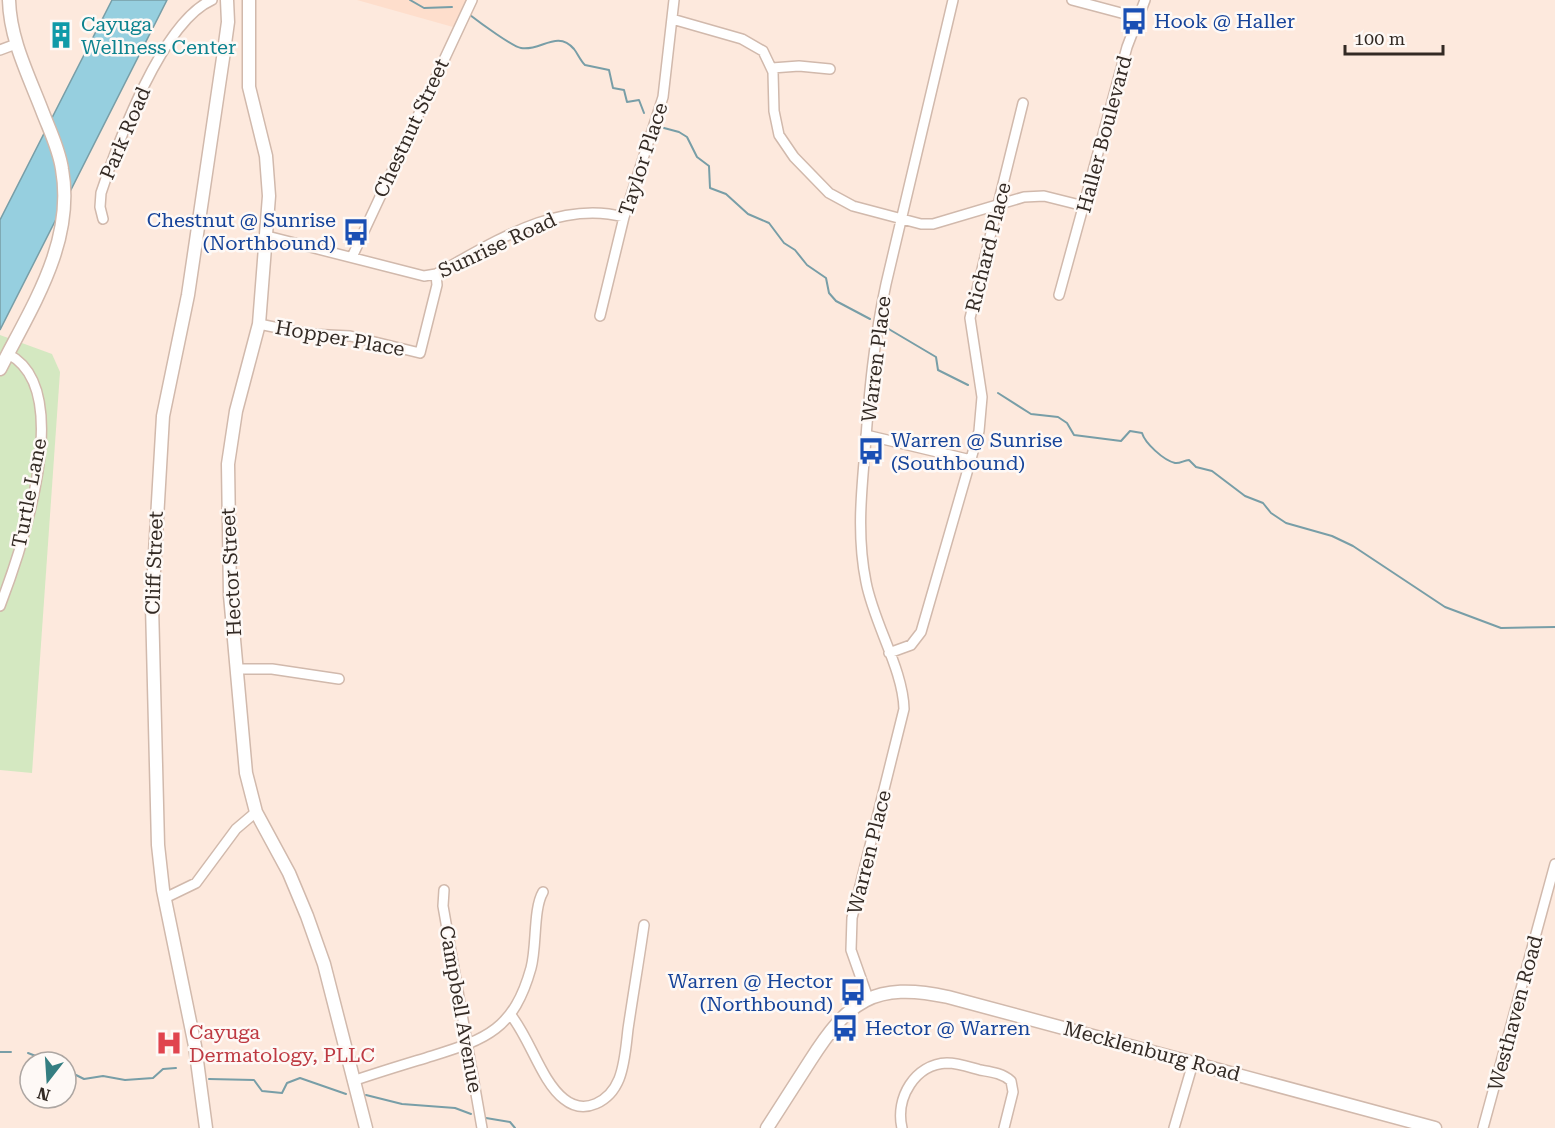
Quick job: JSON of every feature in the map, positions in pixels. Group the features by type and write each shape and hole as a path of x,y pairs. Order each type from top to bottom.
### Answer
{"main road":[{"path":"0,369 53,264 62,230 65,206 62,169 44,113 16,44 9,0"},
{"name":"Cliff Street","path":"206,1128 195,1046 165,898 158,845 153,718 152,605 163,416 188,296 228,22 227,0"},
{"name":"Hector Street","path":"249,0 249,87 268,172 267,236 259,324 236,411 229,458 228,541 236,669 246,773 256,813 289,873 307,914 324,964 366,1128"},
{"name":"Mecklenburg Road","path":"868,998 897,992 930,993 1435,1128"},
{"path":"767,1128 836,1023 868,998"}],"street":[{"name":"Park Road","path":"103,219 100,192 145,86 182,22 195,9 212,0"},
{"name":"Chestnut Street","path":"352,257 472,0"},
{"name":"Taylor Place","path":"600,316 624,217 663,97 674,0"},
{"name":"Warren Place","path":"868,998 855,965 850,934 854,909 904,715 903,692 872,606 861,552 860,504 878,322 953,0"},
{"path":"1072,0 1140,18"},
{"name":"Haller Boulevard","path":"1059,296 1068,270 1127,46 1140,18 1145,0"},
{"path":"672,19 747,41 763,51 772,68 775,120 779,135 788,151 837,198 853,206 916,224 933,224 1033,196 1084,206"},
{"path":"0,50 16,44"},
{"path":"772,68 800,66 830,69"},
{"name":"Richard Place","path":"889,653 910,645 921,632 979,431 982,404 970,318 1023,103"},
{"name":"Sunrise Road","path":"267,236 424,276 436,274 554,216 589,212 624,217"},
{"name":"Hopper Place","path":"259,324 308,334 350,336 420,353 437,285 436,274"},
{"name":"Turtle Lane","path":"0,606 27,520 41,440 41,412 36,384 21,362 8,354"},
{"path":"866,435 971,460"},
{"path":"236,669 272,669 339,679"},
{"path":"165,898 196,883 244,820 256,813"},
{"name":"Westhaven Road","path":"1484,1128 1555,864"},
{"name":"Campbell Avenue","path":"444,890 443,906 482,1128"},
{"path":"353,1081 466,1046 493,1032 510,1014 520,998 531,967 539,902 543,892"},
{"path":"510,1014 531,1045 552,1086 562,1098 582,1107 601,1101 613,1091 622,1068 644,925"},
{"path":"1174,1128 1193,1062"},
{"path":"902,1128 901,1111 909,1086 923,1071 946,1063 1000,1074 1011,1081 1013,1092 1004,1128"}],"shaded area":[{"path":"357,0 468,0 453,27"}],"green space":[{"path":"0,335 52,354 60,372 32,773 0,770"}],"water":[{"path":"112,0 167,0 0,330 0,220"}],"waterway":[{"path":"410,0 424,8 452,7"},
{"path":"470,15 517,47 535,47 555,41 568,43 585,65 609,70 613,88 624,90 627,102 639,100 644,113"},
{"path":"664,128 687,137 697,157 709,166 710,188 726,194 748,214 769,223 784,243 795,250 807,265 826,278 829,293 836,301 870,319"},
{"path":"887,328 936,357 938,370 968,385"},
{"path":"998,393 1031,414 1058,417 1067,423 1074,435 1121,441 1130,431 1142,433 1151,446 1170,461 1177,463 1189,460 1196,467 1212,471 1245,496 1263,503 1271,513 1286,523 1332,536 1353,546 1445,607 1501,628 1555,627"},
{"path":"0,1052 11,1052"},
{"path":"78,1076 84,1079 103,1076 125,1080 153,1078 163,1069 176,1068"},
{"path":"209,1079 254,1080 262,1091 282,1093 287,1083 300,1078 346,1094"},
{"path":"366,1095 402,1104 455,1108 471,1114"},
{"path":"486,1118 510,1122 515,1128"}],"place":[{"name":"Hook @ Haller","path":"1134,21"},
{"name":"Cayuga Wellness Center","path":"61,35"},
{"name":"Chestnut @ Sunrise (Northbound)","path":"356,232"},
{"name":"Warren @ Sunrise (Southbound)","path":"871,451"},
{"name":"Warren @ Hector (Northbound)","path":"853,992"},
{"name":"Hector @ Warren","path":"845,1028"},
{"name":"Cayuga Dermatology, PLLC","path":"169,1043"}]}
